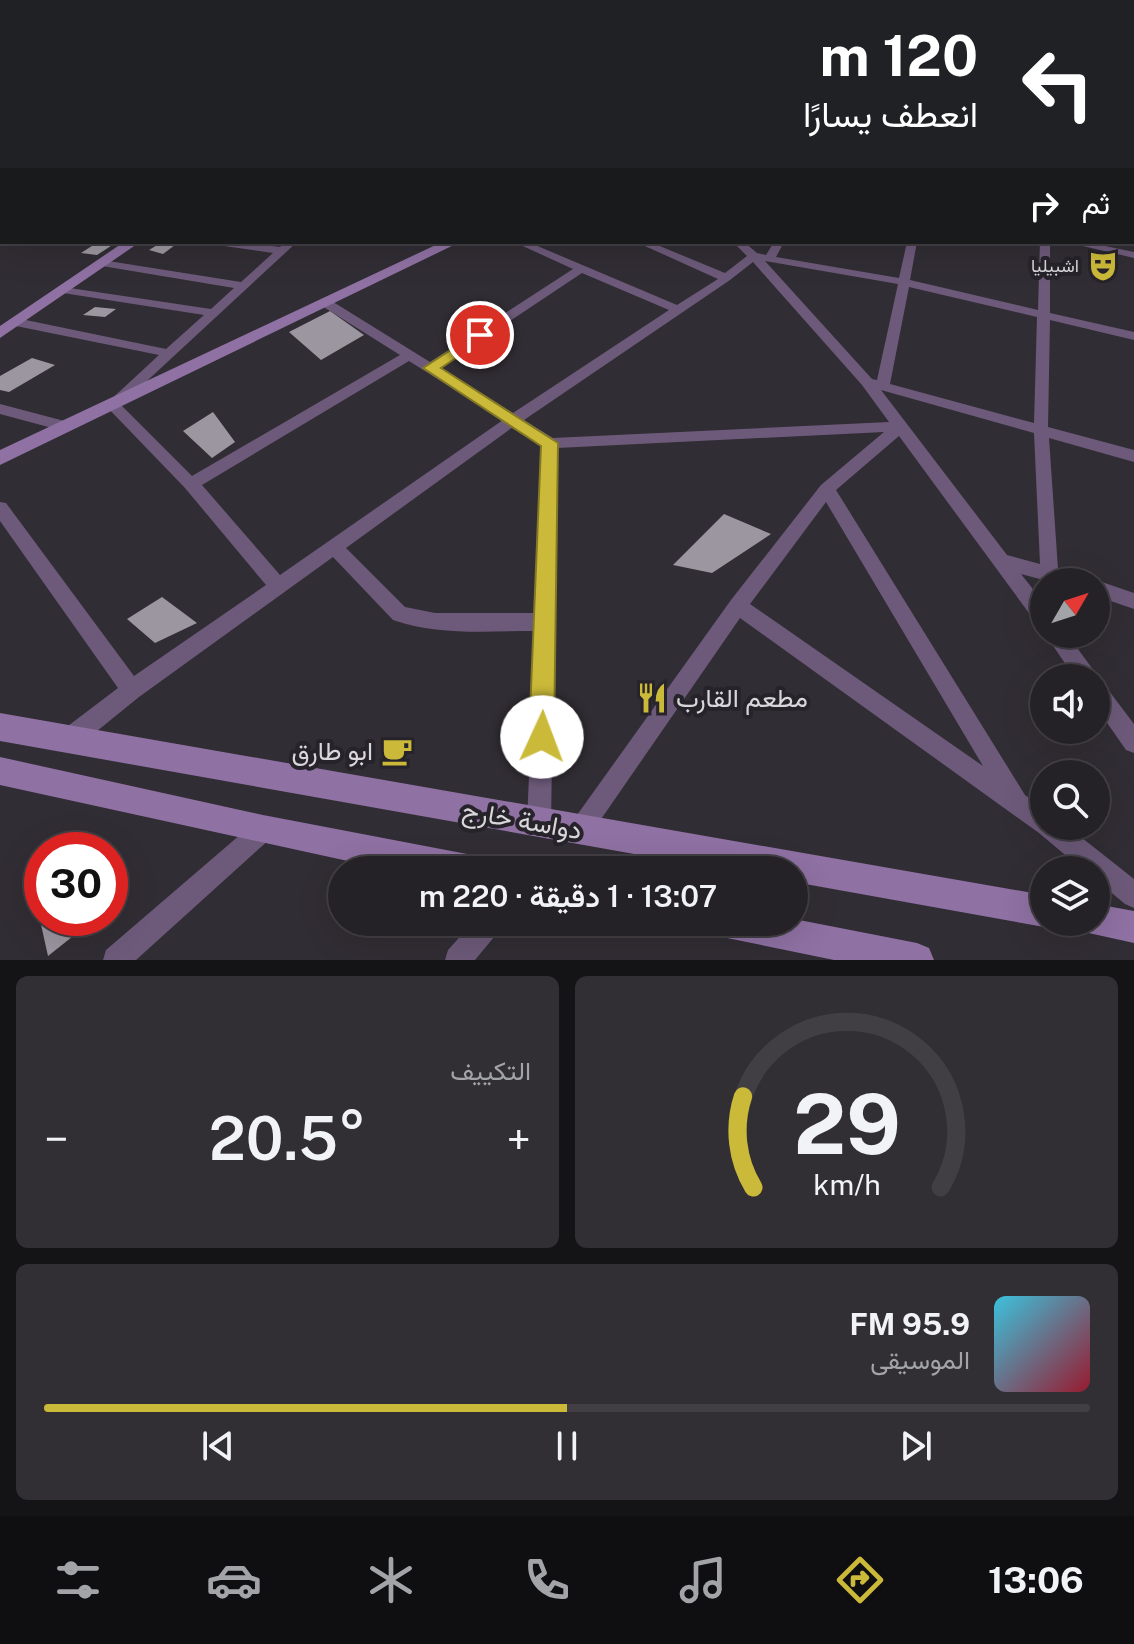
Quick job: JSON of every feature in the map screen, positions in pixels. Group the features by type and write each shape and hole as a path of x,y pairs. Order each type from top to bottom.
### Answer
{"street":[{"path":"0,333 130,244"},
{"path":"245,244 287,247"},
{"path":"0,458 448,244"},
{"path":"524,244 678,310"},
{"path":"646,244 726,278"},
{"path":"742,244 763,256 904,282 1134,336"},
{"path":"68,740 132,690 513,420 777,244"},
{"path":"883,386 912,244"},
{"path":"1045,244 1041,430 1049,568"},
{"path":"1081,244 1134,255"},
{"path":"112,405 287,247"},
{"path":"763,256 867,382 1030,599"},
{"path":"102,263 244,286"},
{"path":"430,368 580,269"},
{"path":"63,290 213,313"},
{"path":"326,303 550,443 901,426"},
{"path":"16,322 169,353"},
{"path":"191,484 409,355"},
{"path":"867,382 1134,456"},
{"path":"112,405 191,484 278,586"},
{"path":"0,409 67,427"},
{"path":"580,830 738,606 827,489 901,426"},
{"path":"539,823 550,443"},
{"path":"827,489 1017,801"},
{"path":"0,508 132,690"},
{"path":"334,547 400,614 435,622 545,622"},
{"path":"1002,561 1032,568"},
{"path":"1110,593 1134,601"},
{"path":"738,606 1030,811"},
{"path":"1110,709 1134,742"},
{"name":"دواسة خارج","path":"0,727 1030,909"},
{"path":"1,772 396,856"},
{"path":"116,960 263,830"},
{"path":"1066,840 1134,895"},
{"path":"1110,923 1134,927"},
{"path":"458,960 478,936"},
{"path":"797,936 917,960"}],"building":[{"path":"95,244 114,244 97,255 81,253"},
{"path":"159,244 176,244 163,254 149,250"},
{"path":"95,307 116,309 105,317 83,315"},
{"path":"330,311 364,335 321,360 289,332"},
{"path":"32,358 55,365 9,392 0,390 0,376"},
{"path":"213,412 235,442 212,458 183,431"},
{"path":"724,514 771,534 712,573 673,565"},
{"path":"162,597 197,623 155,643 127,619"},
{"path":"44,936 73,936 48,956"}],"place":[{"name":"اشبيليا","path":"1103,266"},
{"name":"مطعم القارب","path":"652,698"},
{"name":"ابو طارق","path":"397,751"}],"route":[{"path":"480,335 430,368 550,443 542,737"}]}
